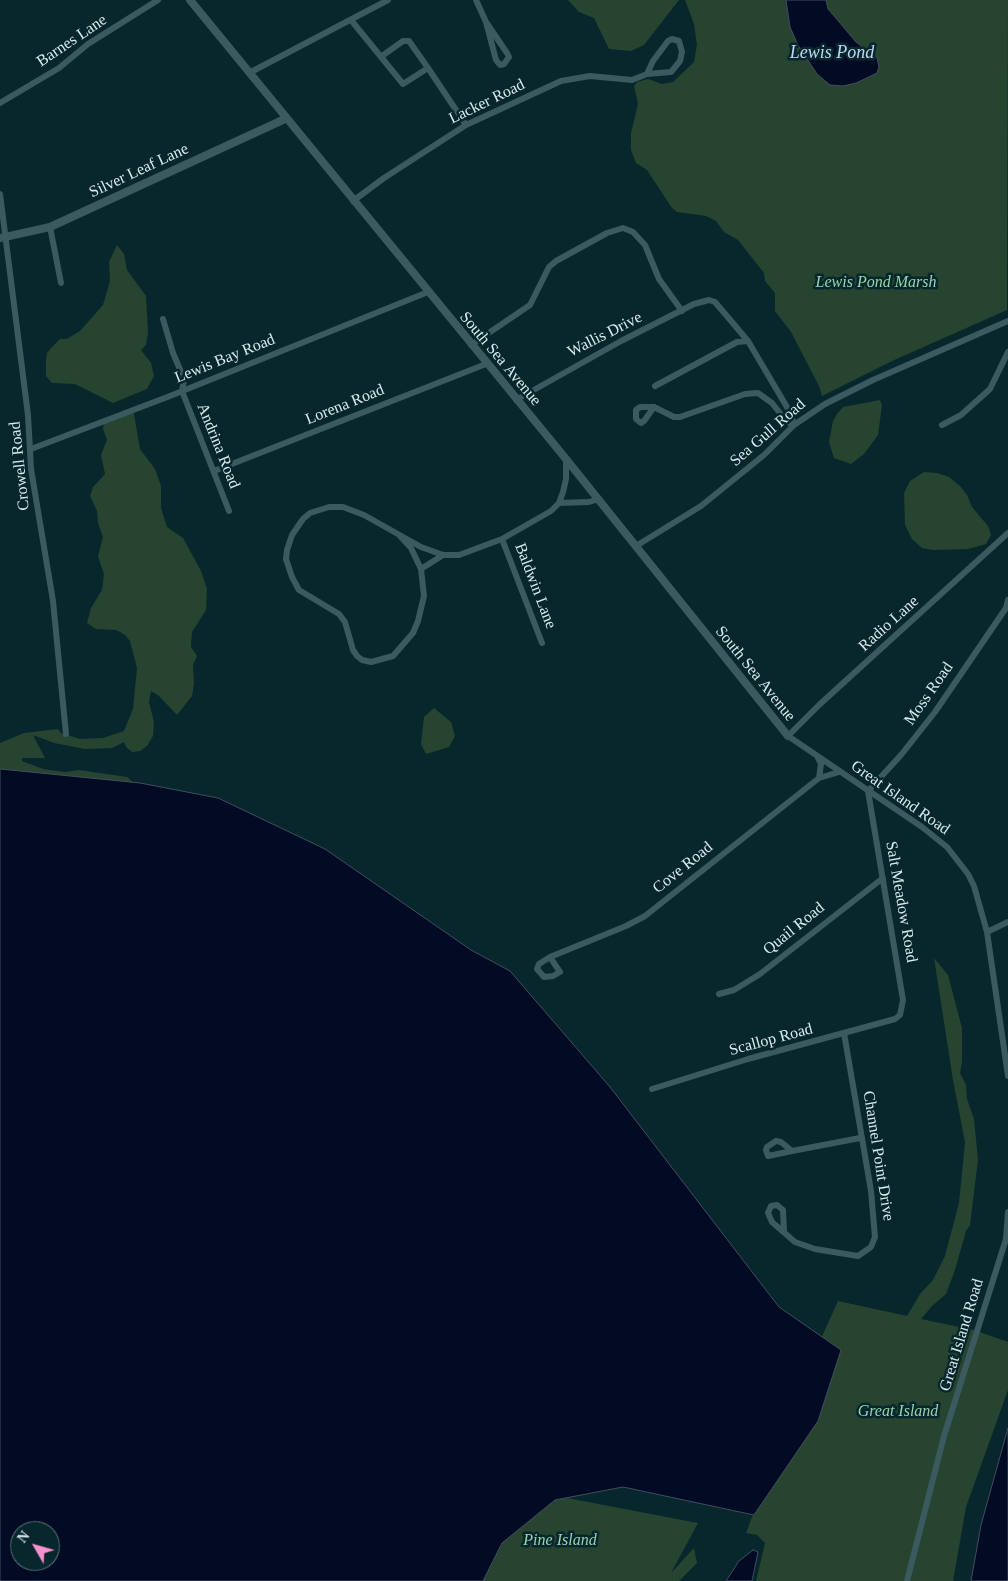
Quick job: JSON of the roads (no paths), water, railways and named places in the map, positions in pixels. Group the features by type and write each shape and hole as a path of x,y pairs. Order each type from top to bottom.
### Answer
{"street":[{"name":"Barnes Lane","path":"0,103 59,68 88,44 158,0"},
{"name":"South Sea Avenue","path":"190,0 285,119 599,499 788,736"},
{"path":"249,73 388,0"},
{"path":"476,0 486,22 496,60 500,65 504,64 509,57 508,53 486,22"},
{"path":"351,20 403,84 428,68"},
{"name":"Lacker Road","path":"354,201 384,178 466,126 570,78 590,76 632,80 647,74 663,74 677,67 682,52 679,41 672,39 668,41 652,61 647,74"},
{"path":"382,56 403,41 409,41 466,126"},
{"name":"Silver Leaf Lane","path":"3,238 50,227 285,119"},
{"name":"Crowell Road","path":"0,194 3,238 31,448 31,469 53,601 66,734"},
{"path":"50,227 61,283"},
{"path":"471,345 530,305 549,267 556,261 606,233 623,228 633,232 645,245 659,279 682,311"},
{"name":"Lewis Bay Road","path":"31,448 182,391 428,292"},
{"name":"Wallis Drive","path":"516,400 588,359 694,304 709,300 715,302 748,341"},
{"name":"Andrina Road","path":"163,319 173,353 184,379 182,391 229,511"},
{"name":"Sea Gull Road","path":"636,546 708,502 764,454 794,425 842,395 1008,320"},
{"path":"655,386 738,342 748,341 791,414 794,425"},
{"path":"942,425 961,415 990,389 1008,352"},
{"name":"Lorena Road","path":"214,471 486,364"},
{"path":"654,407 674,417 680,417 745,394 758,393 772,403 787,422 794,425"},
{"path":"400,536 411,548 421,569 424,596 418,622 413,633 393,656 371,662 357,656 350,642 345,622 339,614 299,590 288,568 286,550 297,526 310,513 329,507 352,510 400,536 443,555 460,555 502,540 540,519 559,503 566,479 566,459"},
{"path":"559,503 589,502 599,499"},
{"name":"Radio Lane","path":"788,736 824,700 1008,534"},
{"name":"Baldwin Lane","path":"502,540 542,643"},
{"path":"421,569 443,555"},
{"name":"Moss Road","path":"868,791 901,755 931,717 1007,608 1008,600"},
{"name":"Great Island Road","path":"788,736 922,827 954,854 974,886 987,932 1006,1033 1008,1076"},
{"path":"818,758 821,764 819,778"},
{"name":"Cove Road","path":"550,957 645,916 819,778 839,772"},
{"name":"Salt Meadow Road","path":"868,791 903,1000 902,1011 897,1017"},
{"name":"Quail Road","path":"719,994 734,990 760,974 883,878"},
{"path":"987,932 1008,922"},
{"name":"Scallop Road","path":"652,1089 897,1017"},
{"name":"Channel Point Drive","path":"784,1232 801,1245 844,1255 858,1256 871,1247 876,1237 870,1182 860,1138 844,1033"},
{"path":"792,1151 860,1138"},
{"name":"Great Island Road","path":"907,1581 944,1436 1006,1239 1008,1212"}],"water":[{"name":"Lewis Pond","path":"786,0 826,0 828,9 856,42 877,58 879,67 877,73 856,83 843,86 830,85 817,74 798,45 790,27"},
{"path":"0,769 140,783 218,798 325,849 471,950 510,971 610,1087 779,1307 841,1350 818,1421 754,1515 623,1487 555,1500 502,1543 483,1581 0,1581"},
{"path":"1008,1428 1008,1581 971,1581 981,1525"},
{"path":"753,1550 758,1552 752,1581 726,1581 739,1561"}],"park label":[{"name":"Lewis Pond Marsh","path":"876,283"},
{"name":"Great Island","path":"898,1412"},
{"name":"Pine Island","path":"560,1541"}]}
